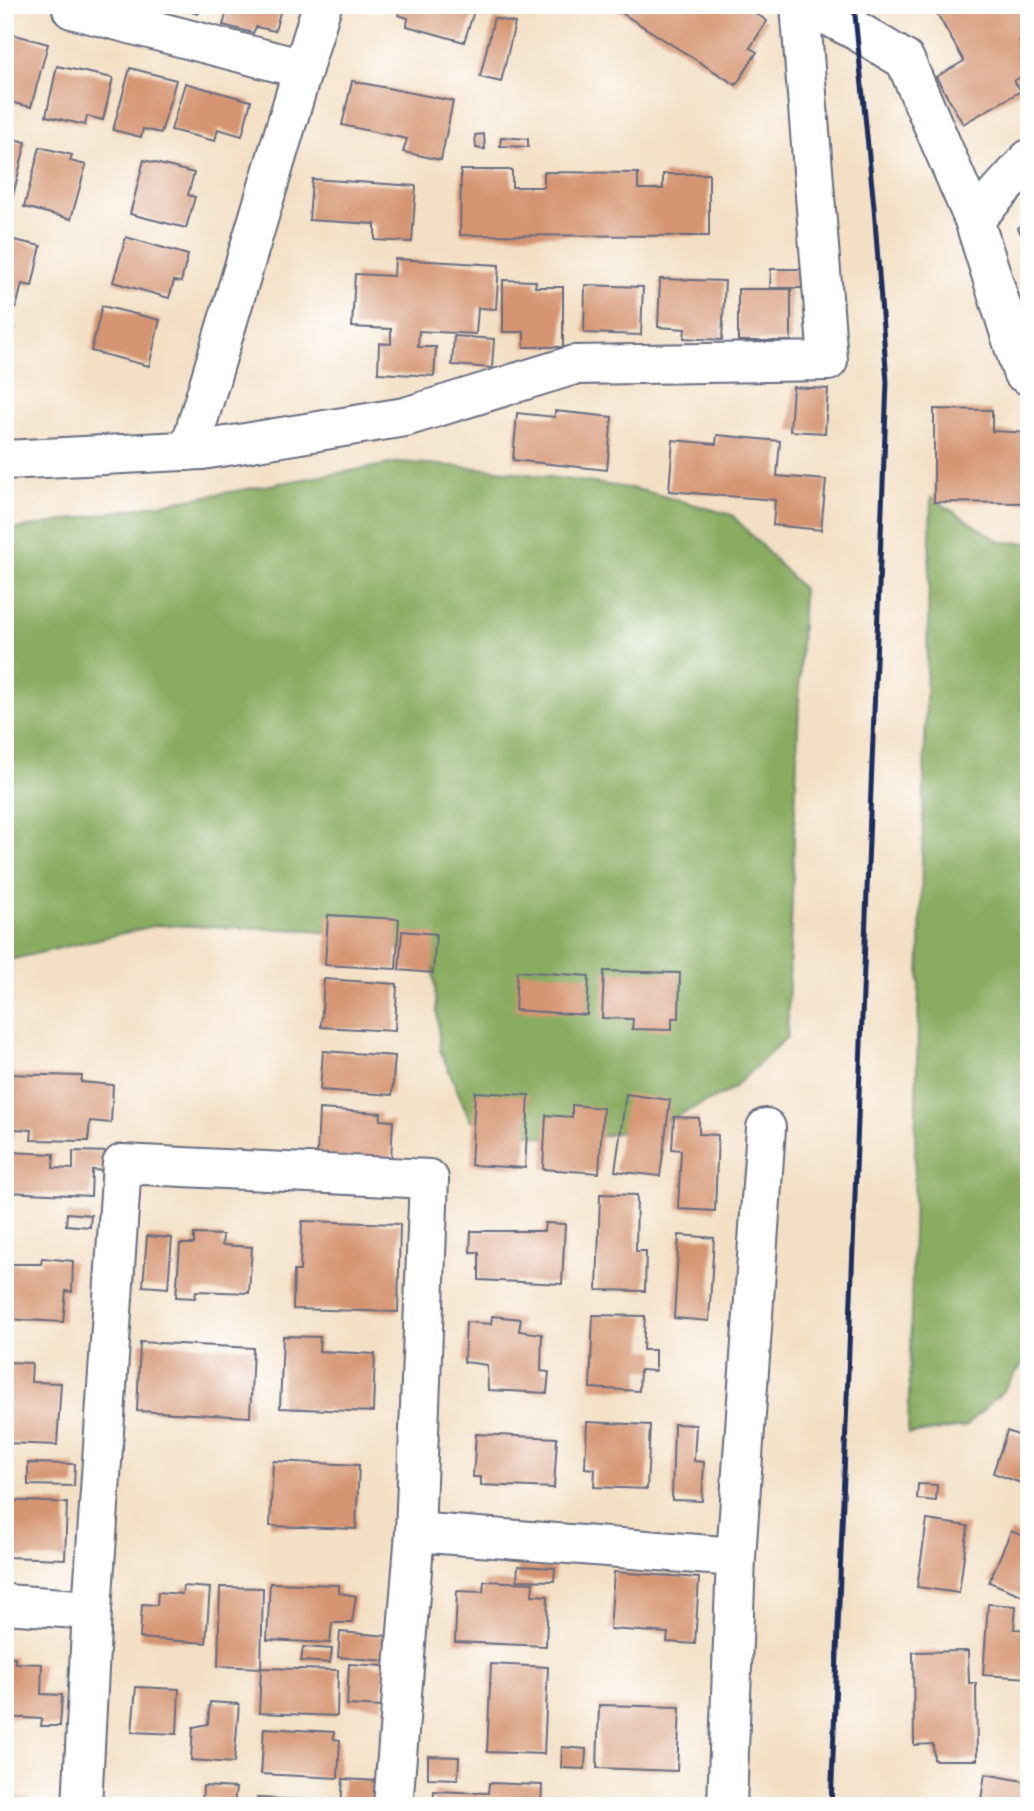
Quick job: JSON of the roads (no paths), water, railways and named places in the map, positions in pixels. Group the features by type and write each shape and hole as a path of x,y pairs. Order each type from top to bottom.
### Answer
{"street":[{"path":"190,451 322,5"},
{"path":"5,460 190,451 405,416 574,365 828,361 800,5"},
{"path":"807,5 905,60 974,220 1022,372 1029,376"},
{"path":"72,9 303,69"},
{"path":"974,220 1029,159"},
{"path":"727,1806 736,1557 765,1128"},
{"path":"82,1806 92,1610 122,1164 429,1179 415,1532 393,1806"},
{"path":"415,1532 736,1557"},
{"path":"5,1604 92,1610"}],"railway":[{"path":"831,1806 887,382 874,207 854,5"}]}
